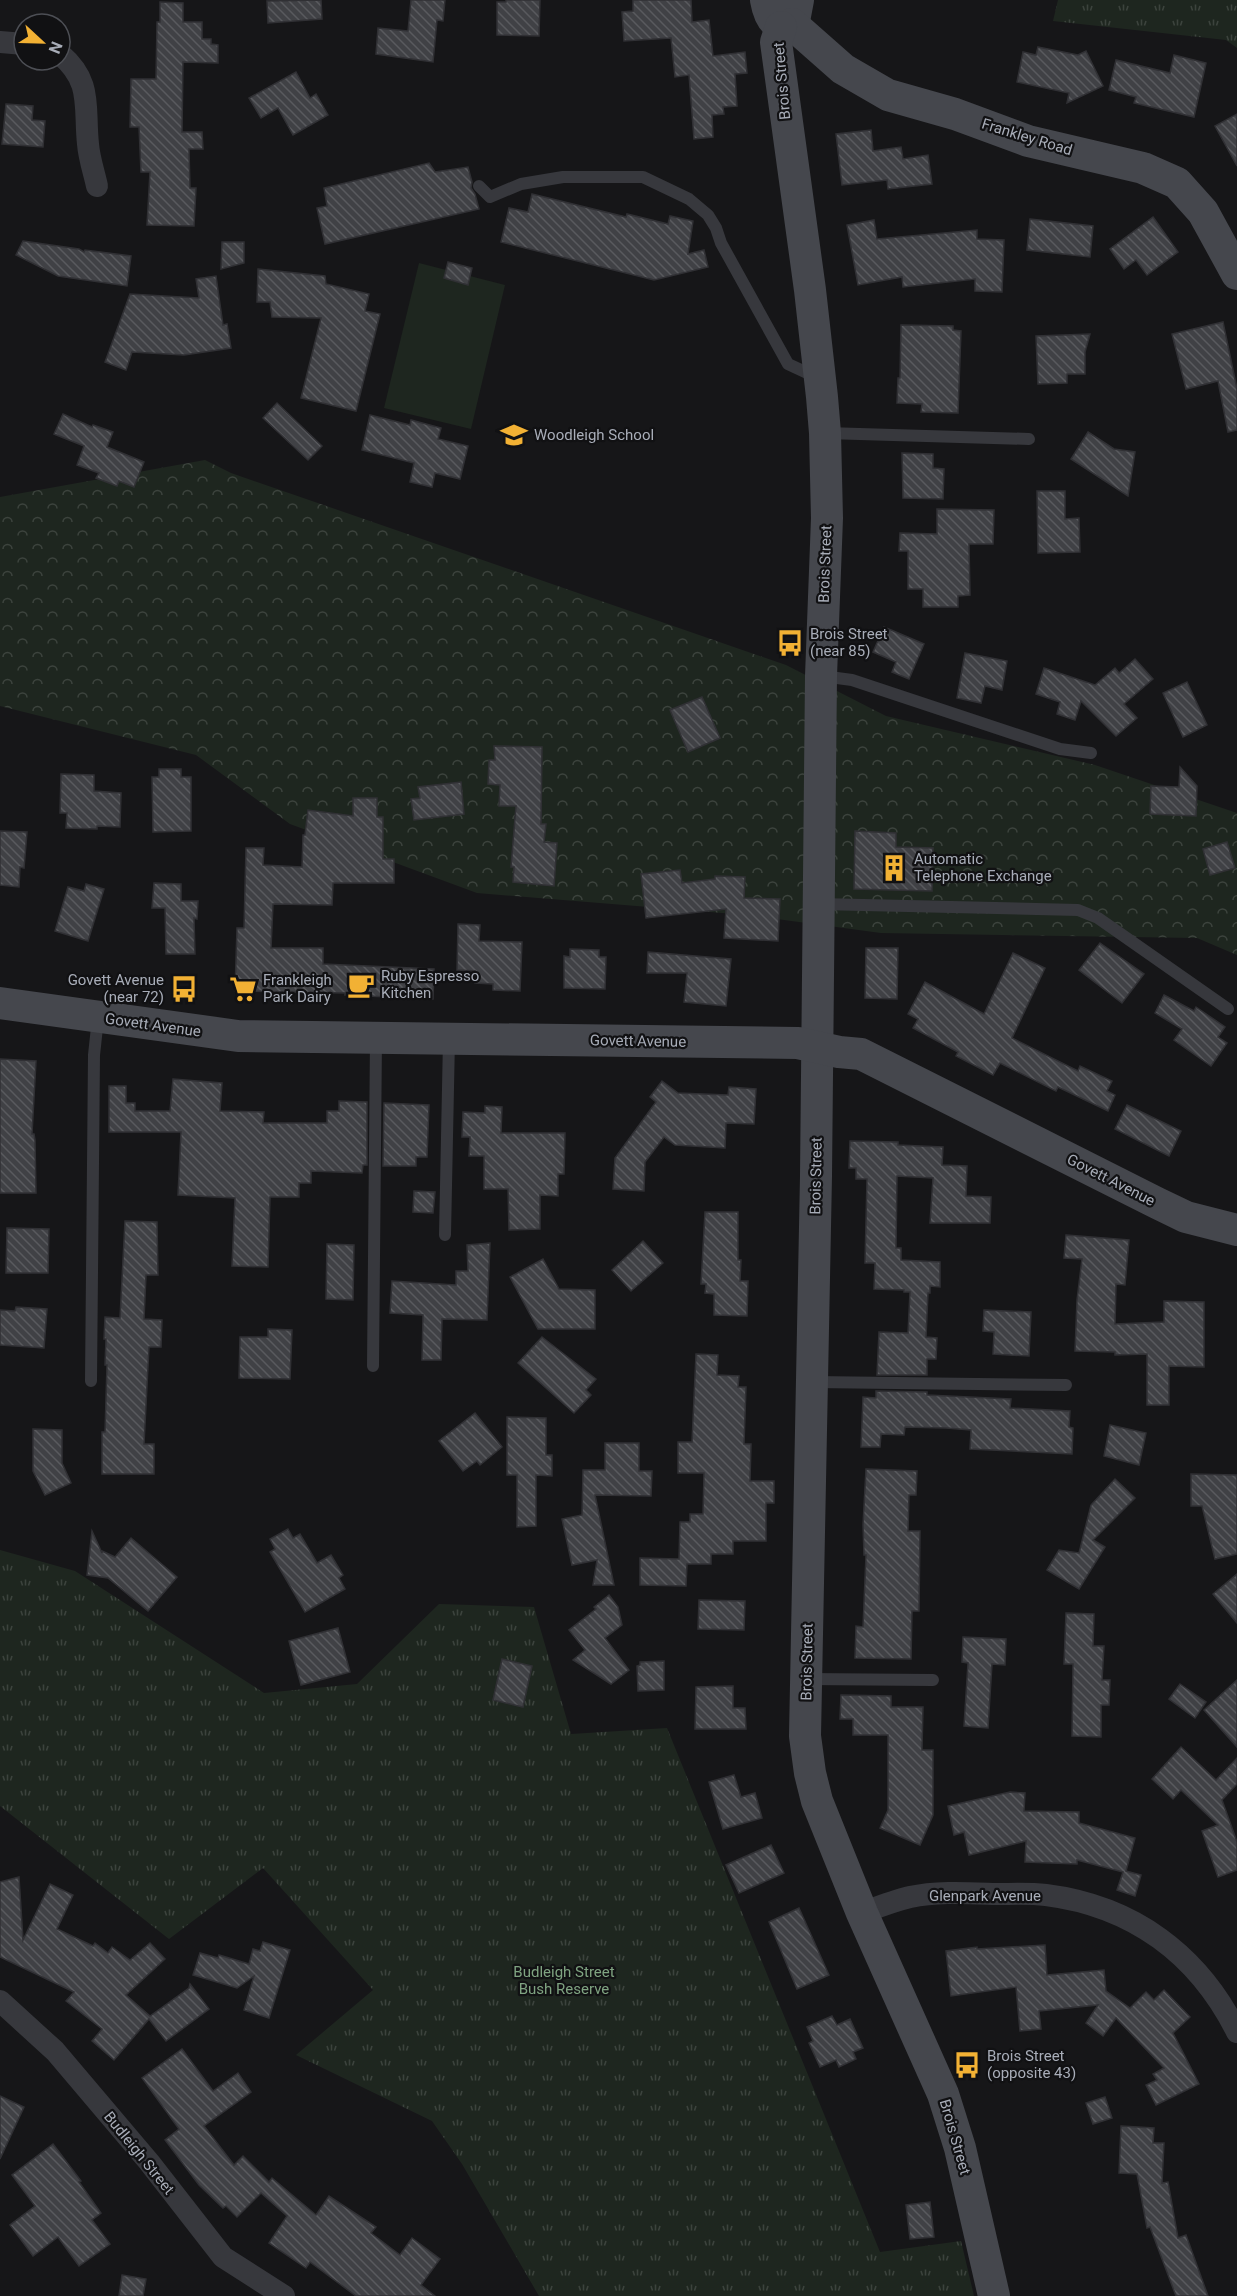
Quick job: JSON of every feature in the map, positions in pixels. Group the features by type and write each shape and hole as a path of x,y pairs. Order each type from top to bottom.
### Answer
{"main road":[{"name":"Frankley Road","path":"766,0 776,24 790,17 843,69 888,95 955,114 1028,141 1143,168 1177,183 1203,212 1237,273"},
{"name":"Brois Street","path":"790,17 776,42 810,290 825,433 827,518 821,676 813,1382 806,1737 810,1773 817,1801 862,1913 943,2094 960,2148 994,2296"},
{"name":"Govett Avenue","path":"0,1003 194,1032 238,1036 798,1043 816,1048 861,1054 1186,1217 1237,1230"}],"street":[{"path":"72,66 81,78 85,95 88,146 97,186"},
{"name":"Glenpark Avenue","path":"862,1913 911,1897 935,1894 1045,1895 1080,1902 1117,1914 1160,1937 1197,1970 1226,2009 1237,2031"},
{"name":"Budleigh Street","path":"0,2001 55,2051 149,2162 223,2257 284,2296"}],"lane":[{"path":"480,186 490,197 520,184 563,177 643,177 689,199 708,215 716,228 721,243 788,364 819,379"},
{"path":"825,433 1029,439"},
{"path":"821,676 852,680 1060,749 1091,753"},
{"path":"818,904 1078,910 1098,918 1228,1009"},
{"path":"91,1381 94,1055 99,1017"},
{"path":"373,1366 376,1038"},
{"path":"445,1235 449,1039"},
{"path":"813,1382 1066,1385"},
{"path":"806,1679 933,1680"}],"green space":[{"path":"1058,0 1237,0 1237,48 1226,40 1053,21"},
{"path":"419,263 505,285 471,429 384,408"},
{"path":"205,460 231,473 786,665 886,716 1095,765 1237,813 1237,955 1197,938 881,933 747,915 477,893 290,824 196,755 0,706 0,497"},
{"name":"Budleigh Street Bush Reserve","path":"0,1550 75,1571 264,1693 357,1684 439,1604 534,1607 571,1734 667,1728 880,2252 961,2241 974,2296 539,2296 462,2164 432,2121 296,2055 373,1990 263,1868 169,1939 0,1806"}],"building":[{"path":"321,0 322,19 268,23 267,1"},
{"path":"411,0 445,0 443,21 437,20 433,62 376,54 378,28 408,31"},
{"path":"506,0 540,0 539,36 497,35 497,2 506,2"},
{"path":"633,0 691,0 692,22 709,20 713,56 745,52 747,73 735,74 737,106 723,107 724,114 712,115 713,137 694,139 689,75 675,77 671,38 624,41 622,12 633,11"},
{"path":"160,2 183,3 183,22 202,22 202,39 211,39 211,44 218,45 218,63 183,62 182,132 202,132 203,149 189,149 190,188 196,188 194,226 147,225 150,172 141,172 139,127 130,127 131,79 156,79 157,22 160,22"},
{"path":"1038,47 1078,55 1086,51 1103,86 1067,103 1069,93 1017,82 1023,52 1036,55"},
{"path":"1174,55 1206,63 1194,117 1134,103 1136,97 1109,90 1116,60 1170,73"},
{"path":"296,72 310,98 316,94 328,115 293,135 278,108 261,118 249,98"},
{"path":"6,104 33,106 32,120 45,121 43,147 2,144"},
{"path":"1237,114 1237,166 1215,126"},
{"path":"871,130 873,151 901,147 903,159 928,155 932,184 888,189 887,180 842,185 836,134"},
{"path":"429,163 435,172 468,167 472,182 471,188 479,209 325,244 317,208 327,206 324,188"},
{"path":"532,194 626,217 627,214 668,224 670,216 693,221 688,254 704,250 708,267 654,280 501,242 509,208 528,212"},
{"path":"1153,217 1178,252 1147,275 1136,260 1124,269 1110,249"},
{"path":"1030,219 1093,226 1090,257 1027,250"},
{"path":"874,220 877,239 977,230 977,239 1004,240 1002,292 975,291 975,279 903,287 902,277 858,285 847,225"},
{"path":"23,241 79,249 84,252 85,250 131,256 127,286 58,276 16,255"},
{"path":"222,242 244,242 244,263 221,269"},
{"path":"448,262 472,268 468,285 444,278"},
{"path":"258,269 325,276 326,284 369,294 365,311 380,314 356,411 301,398 321,318 272,317 270,302 257,302"},
{"path":"216,276 223,325 227,324 231,348 184,355 132,352 126,370 105,362 130,294 199,298 196,279"},
{"path":"1223,322 1237,389 1237,430 1228,432 1218,381 1186,389 1172,334"},
{"path":"901,325 953,326 953,330 961,331 958,413 921,412 922,404 897,403"},
{"path":"1090,334 1085,352 1085,374 1067,374 1067,383 1038,384 1036,336"},
{"path":"277,403 322,446 308,460 263,418"},
{"path":"63,414 92,427 93,425 113,432 107,447 144,462 134,487 119,481 117,486 96,478 99,473 77,465 84,446 54,434"},
{"path":"370,415 410,425 411,420 441,428 438,439 468,446 460,479 435,473 432,487 410,482 414,463 362,450"},
{"path":"1088,432 1114,449 1135,452 1128,496 1071,459"},
{"path":"902,453 933,454 933,468 944,469 943,499 903,498"},
{"path":"1037,491 1065,491 1065,519 1079,518 1080,552 1038,553"},
{"path":"937,509 994,510 993,544 969,544 970,595 958,596 958,607 923,607 923,589 908,589 908,551 899,551 900,533 937,534"},
{"path":"884,627 924,644 909,679 892,672 896,662 873,652"},
{"path":"965,653 1007,661 1002,690 985,686 981,703 957,698"},
{"path":"1135,659 1153,679 1124,704 1137,718 1116,736 1081,701 1075,720 1057,714 1060,702 1036,694 1044,668 1095,685 1115,668 1119,673"},
{"path":"1187,682 1207,725 1183,737 1163,693"},
{"path":"702,697 720,738 688,752 670,710"},
{"path":"494,746 542,747 541,824 546,824 544,842 557,843 554,886 513,882 514,867 511,867 516,806 499,806 500,785 488,784 489,760 495,760"},
{"path":"1180,767 1197,786 1196,816 1150,814 1151,786 1179,787"},
{"path":"159,769 181,769 181,777 191,777 191,831 153,832 152,777 159,777"},
{"path":"61,774 94,775 94,791 121,793 120,827 66,828 67,813 60,813"},
{"path":"461,782 464,814 414,820 411,799 420,798 418,787"},
{"path":"353,798 377,798 377,817 383,817 383,859 394,859 394,883 333,883 332,905 273,904 271,948 323,948 323,964 434,969 433,999 345,995 345,993 235,991 237,928 244,928 246,848 264,848 263,865 302,867 303,835 305,835 308,810 353,816"},
{"path":"0,831 27,832 24,868 20,867 19,887 0,885"},
{"name":"Automatic Telephone Exchange","path":"855,831 896,833 896,847 933,848 932,891 854,889"},
{"path":"1227,842 1235,868 1210,875 1203,849"},
{"path":"680,870 682,883 715,879 715,876 745,877 744,898 780,899 778,941 724,938 726,909 646,918 641,874"},
{"path":"154,883 181,884 181,901 198,901 197,919 194,918 195,954 166,954 165,908 152,908"},
{"path":"86,884 104,889 88,941 55,931 68,887 84,891"},
{"path":"458,924 480,925 479,941 522,942 520,991 493,990 493,984 475,983 475,971 457,970"},
{"path":"1100,943 1144,974 1122,1003 1079,970"},
{"path":"866,948 898,948 897,999 865,998"},
{"path":"570,949 599,950 599,957 606,957 605,989 564,988 564,956 570,957"},
{"path":"648,952 731,959 726,1006 684,1002 687,973 647,973"},
{"path":"1013,953 1045,968 1012,1038 1078,1071 1080,1066 1112,1081 1107,1091 1115,1095 1108,1111 1058,1087 1056,1091 1000,1063 993,1075 956,1056 958,1052 913,1028 918,1019 908,1014 925,982 984,1014"},
{"path":"1164,995 1194,1011 1196,1007 1225,1027 1218,1037 1227,1043 1211,1066 1174,1040 1182,1029 1155,1013"},
{"path":"0,1059 36,1061 32,1134 35,1140 36,1193 0,1193"},
{"path":"173,1079 222,1083 220,1111 264,1112 263,1123 327,1123 327,1111 339,1111 339,1101 367,1102 367,1165 363,1165 362,1173 311,1171 311,1183 299,1183 299,1197 270,1197 268,1267 232,1266 235,1198 178,1195 181,1132 109,1132 109,1086 126,1086 126,1103 135,1103 135,1111 170,1111"},
{"path":"662,1081 678,1093 728,1095 729,1087 756,1089 754,1124 726,1123 725,1148 675,1145 664,1137 645,1162 644,1191 613,1189 615,1158 656,1102 650,1097"},
{"path":"384,1103 429,1105 427,1157 416,1157 416,1166 383,1166"},
{"path":"1127,1105 1181,1131 1169,1156 1115,1129"},
{"path":"485,1106 502,1107 501,1133 565,1133 564,1174 558,1174 558,1196 540,1195 540,1229 509,1230 508,1189 484,1189 484,1156 469,1156 470,1137 462,1137 463,1112 485,1113"},
{"path":"850,1141 898,1142 898,1145 943,1147 942,1165 967,1166 966,1196 991,1197 990,1223 930,1223 933,1178 897,1176 896,1248 901,1248 901,1260 940,1262 940,1287 930,1286 930,1293 928,1293 926,1337 937,1338 936,1359 927,1359 927,1375 877,1375 879,1332 908,1333 910,1292 874,1289 875,1263 865,1263 867,1179 856,1179 856,1168 849,1168"},
{"path":"414,1191 435,1192 433,1213 413,1212"},
{"path":"705,1212 738,1212 738,1260 741,1260 740,1281 748,1281 747,1316 714,1315 714,1294 705,1293 706,1284 701,1284"},
{"path":"125,1221 157,1222 158,1275 146,1275 144,1319 162,1320 161,1347 149,1347 144,1444 154,1444 154,1474 102,1474 102,1432 105,1432 107,1365 105,1365 105,1317 120,1318"},
{"path":"7,1228 49,1229 48,1273 6,1273"},
{"path":"1066,1235 1129,1240 1125,1285 1116,1284 1115,1324 1164,1322 1164,1301 1204,1302 1204,1367 1169,1366 1169,1405 1147,1405 1147,1354 1115,1355 1115,1352 1075,1351 1077,1300 1082,1259 1064,1258"},
{"path":"643,1241 663,1263 631,1291 612,1270"},
{"path":"490,1243 487,1320 442,1319 441,1360 422,1360 423,1315 390,1313 392,1281 456,1285 456,1271 468,1271 467,1245"},
{"path":"327,1244 354,1245 353,1300 326,1299"},
{"path":"543,1259 559,1289 595,1290 595,1329 538,1329 510,1277"},
{"path":"16,1307 47,1309 44,1348 0,1345 0,1310 15,1311"},
{"path":"984,1310 1031,1312 1029,1356 993,1354 994,1332 983,1331"},
{"path":"268,1329 292,1330 290,1379 239,1378 240,1337 268,1337"},
{"path":"542,1337 596,1379 586,1390 591,1395 574,1413 518,1363"},
{"path":"696,1354 718,1355 717,1375 739,1376 738,1387 746,1387 744,1444 751,1444 750,1481 774,1481 774,1503 766,1503 766,1541 733,1541 733,1554 711,1554 711,1564 687,1564 686,1586 640,1585 640,1558 679,1559 680,1522 690,1522 690,1514 703,1514 704,1473 678,1473 678,1442 692,1442"},
{"path":"876,1391 927,1392 927,1395 1011,1399 1010,1408 1070,1411 1069,1427 1073,1428 1072,1454 970,1449 971,1430 946,1428 905,1427 904,1435 881,1434 880,1447 861,1447 863,1397 876,1398"},
{"path":"475,1413 502,1447 480,1465 477,1461 463,1471 439,1441"},
{"path":"507,1417 546,1418 546,1455 552,1455 552,1476 536,1475 536,1526 517,1527 517,1475 507,1475"},
{"path":"1110,1425 1146,1433 1139,1465 1104,1456"},
{"path":"33,1429 62,1430 62,1463 71,1483 45,1495 33,1471"},
{"path":"605,1443 639,1443 639,1471 652,1471 651,1496 595,1495 614,1585 593,1585 597,1560 572,1565 562,1519 582,1515 583,1470 605,1470"},
{"path":"866,1469 917,1471 916,1495 909,1495 908,1531 920,1531 919,1611 912,1611 911,1659 855,1658 856,1626 863,1627 866,1555 864,1555 863,1525"},
{"path":"1191,1474 1237,1475 1237,1554 1215,1559 1202,1506 1191,1506"},
{"path":"1115,1479 1135,1498 1093,1540 1105,1547 1079,1589 1047,1570 1059,1550 1079,1553 1091,1505"},
{"path":"288,1529 293,1538 300,1534 317,1563 331,1555 343,1575 339,1578 345,1589 305,1612 270,1552 275,1549 270,1539"},
{"path":"92,1531 102,1553 102,1551 115,1557 131,1538 177,1577 148,1611 108,1578 87,1575"},
{"path":"1237,1574 1237,1623 1213,1594"},
{"path":"609,1595 618,1607 622,1625 605,1638 629,1670 611,1684 573,1660 585,1650 569,1630 596,1609 594,1607"},
{"path":"699,1600 745,1601 744,1630 698,1629"},
{"path":"1066,1613 1094,1614 1093,1646 1104,1646 1102,1680 1110,1680 1109,1705 1101,1705 1101,1737 1072,1736 1073,1664 1064,1664"},
{"path":"338,1628 350,1672 301,1685 289,1641"},
{"path":"963,1637 1006,1639 1005,1665 992,1664 988,1728 964,1726 968,1663 962,1662"},
{"path":"502,1659 532,1666 523,1707 493,1700"},
{"path":"664,1661 664,1690 638,1691 637,1666 640,1662"},
{"path":"1237,1680 1237,1747 1204,1710"},
{"path":"1180,1684 1206,1702 1195,1718 1169,1699"},
{"path":"733,1686 733,1708 745,1708 746,1729 695,1729 696,1687"},
{"path":"841,1695 891,1696 891,1707 923,1707 922,1750 933,1750 933,1815 920,1845 880,1828 888,1810 888,1735 853,1735 853,1719 840,1719"},
{"path":"1181,1747 1216,1780 1237,1758 1237,1784 1222,1800 1237,1842 1237,1870 1218,1877 1202,1831 1218,1825 1181,1790 1173,1799 1152,1779"},
{"path":"734,1775 741,1797 755,1793 762,1818 723,1829 709,1782"},
{"path":"1010,1792 1025,1793 1024,1811 1079,1812 1079,1823 1135,1838 1126,1871 1141,1875 1135,1896 1117,1890 1123,1872 1077,1860 1077,1864 1025,1862 1026,1841 969,1855 964,1832 954,1835 948,1806"},
{"path":"771,1845 784,1873 739,1893 726,1865"},
{"path":"19,1877 23,1940 50,1884 73,1895 57,1929 93,1946 95,1943 108,1953 112,1947 130,1960 150,1943 165,1959 126,1995 150,2016 189,1988 190,1984 209,2009 166,2041 149,2019 114,2060 92,2041 102,2029 66,2001 74,1992 0,1957 0,1882"},
{"path":"799,1908 829,1975 797,1989 769,1922"},
{"path":"263,1942 290,1950 269,2018 244,2010 254,1976 237,1988 193,1975 200,1953 218,1958 219,1955 249,1964 253,1949 260,1951"},
{"path":"1045,1945 1047,1975 1104,1970 1106,1991 1130,2008 1146,1992 1154,2000 1164,1990 1190,2017 1173,2033 1199,2084 1156,2105 1146,2085 1157,2080 1153,2074 1164,2068 1116,2018 1103,2036 1086,2023 1098,2005 1039,2011 1041,2029 1020,2031 1016,1987 951,1996 946,1951 977,1947 977,1949"},
{"path":"832,2016 837,2025 850,2019 863,2048 853,2052 856,2059 839,2067 836,2060 820,2067 809,2043 813,2041 807,2027"},
{"path":"182,2049 213,2091 238,2073 251,2092 204,2126 234,2165 243,2156 269,2182 272,2178 316,2215 329,2196 376,2227 371,2233 400,2255 412,2238 440,2259 421,2285 435,2296 356,2296 310,2262 306,2268 269,2243 287,2216 261,2193 237,2217 226,2206 223,2208 199,2185 165,2140 179,2129 142,2078"},
{"path":"0,2096 24,2107 0,2159"},
{"path":"1105,2097 1112,2118 1093,2124 1086,2103"},
{"path":"1121,2126 1154,2128 1153,2143 1164,2143 1162,2183 1168,2182 1178,2238 1186,2235 1208,2296 1176,2296 1150,2227 1147,2228 1137,2174 1119,2173"},
{"path":"53,2144 81,2181 79,2182 101,2213 92,2220 110,2244 79,2266 58,2237 33,2256 10,2225 35,2206 12,2175"},
{"path":"930,2202 934,2237 910,2239 906,2205"},
{"path":"122,2275 146,2279 143,2296 119,2296"}],"place":[{"name":"Woodleigh School","path":"514,435"},
{"name":"Brois Street (near 85)","path":"790,643"},
{"name":"Automatic Telephone Exchange","path":"894,868"},
{"name":"Ruby Espresso Kitchen","path":"361,985"},
{"name":"Govett Avenue (near 72)","path":"184,989"},
{"name":"Frankleigh Park Dairy","path":"243,989"},
{"name":"Brois Street (opposite 43)","path":"967,2065"}]}
